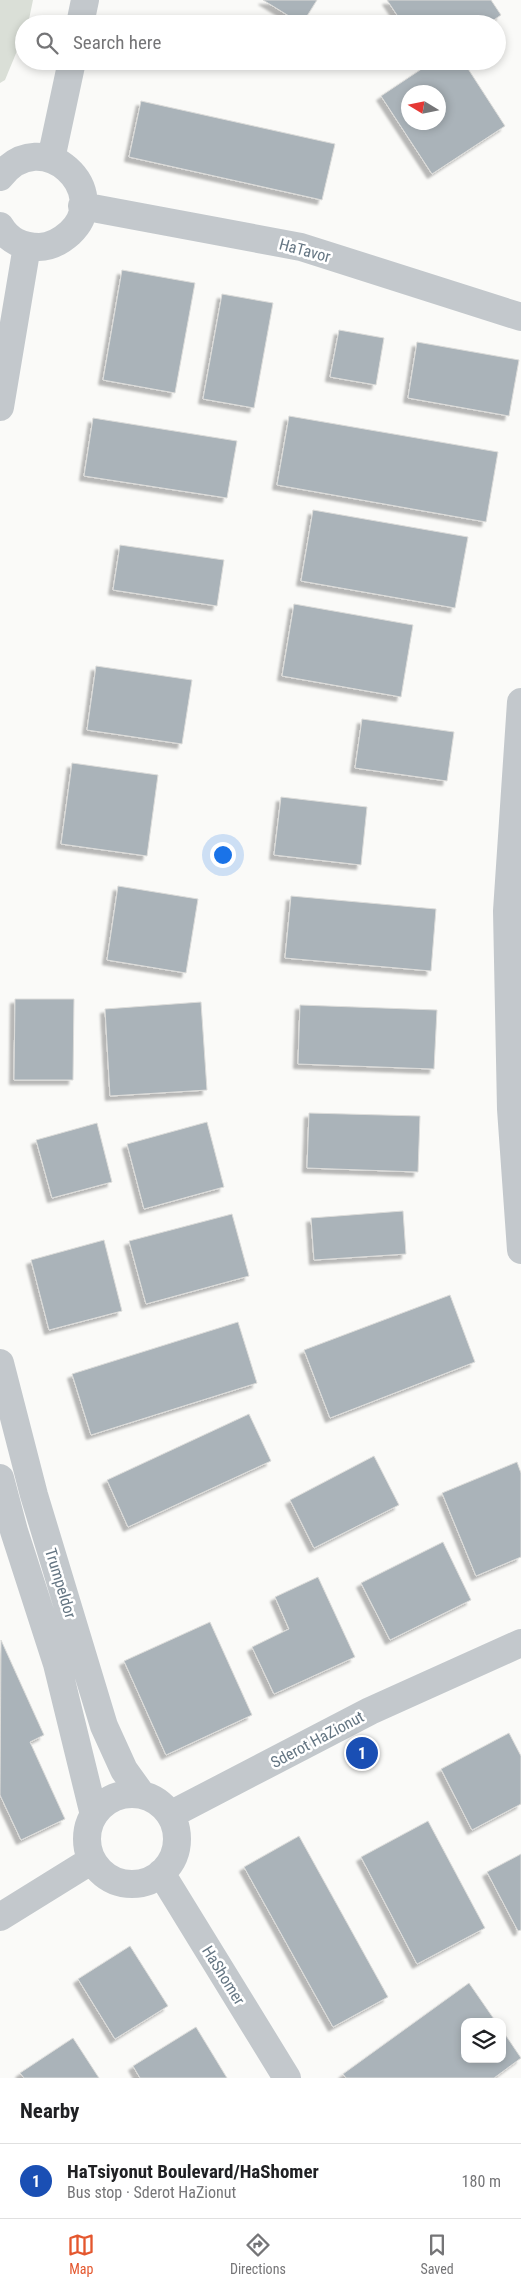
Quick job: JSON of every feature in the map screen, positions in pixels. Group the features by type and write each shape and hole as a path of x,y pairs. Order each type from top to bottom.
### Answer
{"street":[{"path":"82,15 85,0"},
{"path":"51,159 70,70"},
{"path":"0,178 6,169 27,158 51,159 66,167 78,181 82,198 79,219 73,230 64,239 52,245 27,246 9,237 0,226"},
{"name":"HaTavor","path":"82,206 301,246 521,317"},
{"path":"0,407 27,246"},
{"path":"521,702 507,911 511,1109 521,1250"},
{"name":"Trumpeldor","path":"0,1363 34,1495 104,1726 124,1770 142,1795"},
{"name":"Trumpeldor","path":"0,1478 14,1531 57,1664 94,1815"},
{"name":"Sderot HaZionut","path":"170,1815 370,1711 521,1644"},
{"path":"124,1795 142,1795 158,1802 170,1815 174,1825 176,1846 168,1866 161,1873 144,1883 123,1883 105,1875 92,1860 87,1842 87,1832 94,1815 100,1808 115,1798 124,1795"},
{"path":"0,1917 92,1860"},
{"name":"HaShomer","path":"161,1873 287,2078"}],"shaded area":[{"path":"0,0 33,0 30,15 15,15 15,56 5,80 0,83"}],"building":[{"path":"263,0 317,0 308,15 287,15"},
{"path":"387,0 491,0 501,15 397,15"},
{"path":"420,70 469,70 505,126 432,174 403,130 446,130 446,85 401,85 401,127 381,96"},
{"path":"141,101 335,144 322,200 129,157"},
{"path":"122,270 195,283 175,393 103,380"},
{"path":"222,294 273,303 254,408 203,399"},
{"path":"339,330 384,338 376,385 330,377"},
{"path":"417,342 519,360 509,416 408,398"},
{"path":"289,416 498,452 486,522 277,485"},
{"path":"93,418 237,441 227,498 84,476"},
{"path":"313,510 468,537 455,608 301,581"},
{"path":"120,545 224,560 217,606 113,590"},
{"path":"294,604 413,625 401,697 282,676"},
{"path":"96,666 192,680 182,744 87,730"},
{"path":"362,719 454,732 447,781 355,768"},
{"path":"72,763 158,775 147,856 61,844"},
{"path":"281,797 367,807 361,865 274,855"},
{"path":"118,886 198,899 186,973 107,960"},
{"path":"291,896 436,909 431,971 285,958"},
{"path":"15,999 74,999 73,1080 14,1080"},
{"path":"201,1002 207,1090 110,1096 105,1009"},
{"path":"300,1005 437,1010 434,1069 298,1064"},
{"path":"309,1113 420,1116 418,1172 307,1168"},
{"path":"207,1122 224,1187 144,1209 127,1144"},
{"path":"97,1123 112,1182 52,1198 36,1140"},
{"path":"403,1211 406,1254 314,1260 311,1218"},
{"path":"232,1214 249,1276 146,1304 129,1241"},
{"path":"104,1240 122,1311 49,1330 31,1260"},
{"path":"450,1295 475,1362 330,1418 304,1350"},
{"path":"238,1322 257,1383 91,1435 72,1374"},
{"path":"249,1414 271,1461 128,1527 107,1480"},
{"path":"374,1456 399,1505 314,1548 290,1500"},
{"path":"517,1462 521,1473 521,1557 476,1576 442,1493"},
{"path":"443,1542 471,1600 390,1640 361,1583"},
{"path":"318,1577 355,1657 274,1694 252,1647 289,1629 275,1597"},
{"path":"210,1622 252,1715 166,1755 124,1661"},
{"path":"1,1640 44,1735 30,1742 65,1819 21,1840 0,1795"},
{"path":"509,1733 521,1756 521,1804 472,1830 441,1769"},
{"path":"428,1821 485,1928 417,1964 361,1857"},
{"path":"299,1836 388,1997 333,2027 244,1867"},
{"path":"521,1854 521,1930 518,1931 487,1872"},
{"path":"130,1946 168,2006 115,2039 78,1979"},
{"path":"469,1983 493,2018 461,2018 461,2063 506,2063 506,2036 521,2058 494,2078 346,2078 343,2074"},
{"path":"196,2027 227,2078 140,2078 133,2066"},
{"path":"73,2038 99,2078 24,2078 20,2073"}],"place":[{"name":"HaTsiyonut Boulevard/HaShomer","path":"362,1753"}]}
